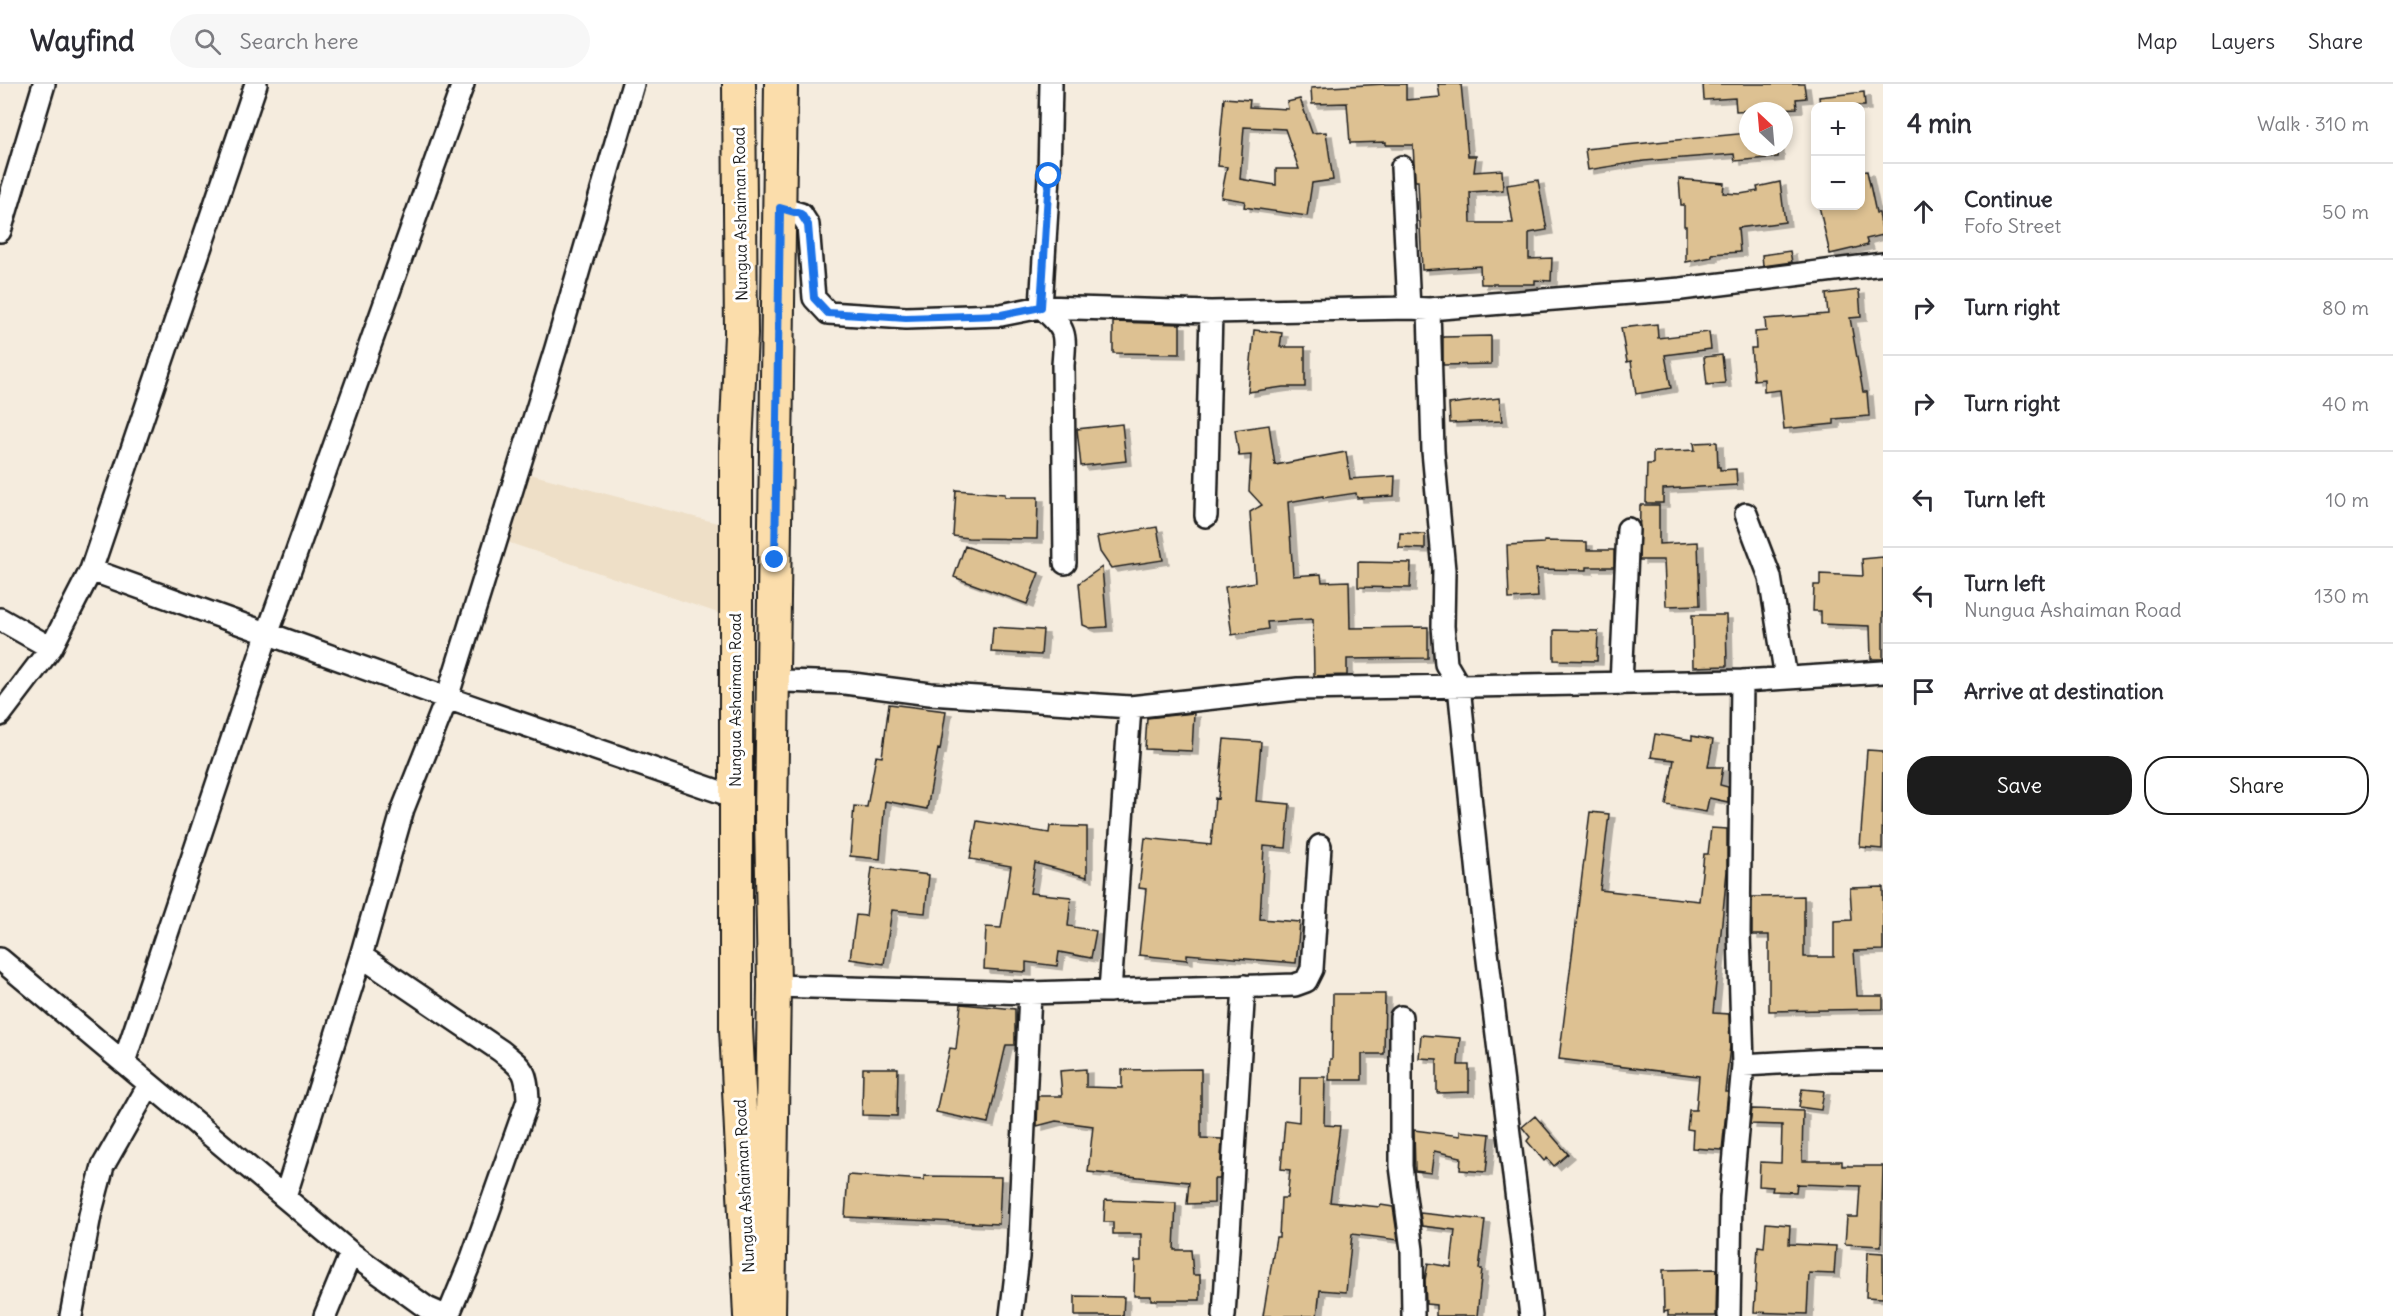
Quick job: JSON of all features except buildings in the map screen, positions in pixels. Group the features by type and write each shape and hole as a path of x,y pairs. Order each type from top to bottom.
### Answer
{"main road":[{"name":"Nungua Ashaiman Road","path":"739,84 741,334 736,447 736,1028 750,1316"},
{"name":"Nungua Ashaiman Road","path":"769,1316 774,986 771,818 781,84"}],"street":[{"path":"0,231 43,84"},
{"path":"0,715 51,648 92,570 256,84"},
{"path":"124,1062 268,633 463,84"},
{"path":"285,1197 361,956 403,809 447,698 556,348 633,84"},
{"path":"1041,307 1049,176 1051,84"},
{"path":"1402,166 1419,309 1444,570 1443,626 1446,664 1459,687 1480,894 1531,1316"},
{"path":"780,208 801,214 808,225 814,298 828,313 906,318 1001,315 1041,307 1211,312 1419,309 1681,289 1883,264"},
{"path":"1041,307 1058,322 1065,337 1063,365 1065,563"},
{"path":"1206,516 1211,312"},
{"path":"1746,514 1770,577 1785,678"},
{"path":"1622,684 1628,529"},
{"path":"92,570 447,698 735,797"},
{"path":"0,619 51,648"},
{"path":"774,675 785,681 845,683 930,694 1130,707 1298,689 1742,681 1883,672"},
{"path":"1729,1316 1731,1198 1743,1065 1738,932 1742,681"},
{"path":"1110,991 1130,707"},
{"path":"774,986 1030,993 1295,985 1306,981 1312,969 1320,846"},
{"path":"0,958 351,1252 427,1308 447,1316 472,1258 528,1100 527,1080 522,1068 501,1051 361,956"},
{"path":"1224,1316 1244,986"},
{"path":"1011,1316 1018,1257 1030,993"},
{"path":"1401,1017 1401,1166 1412,1250 1413,1316"},
{"path":"1743,1065 1830,1060 1883,1060"},
{"path":"71,1316 90,1215 103,1166 149,1085"},
{"path":"325,1316 351,1252"}],"shaded area":[{"path":"526,473 725,525 727,616 504,541"}],"route":[{"path":"775,560 780,208 801,214 808,225 814,298 828,313 906,318 1001,315 1041,307 1049,176"}]}
